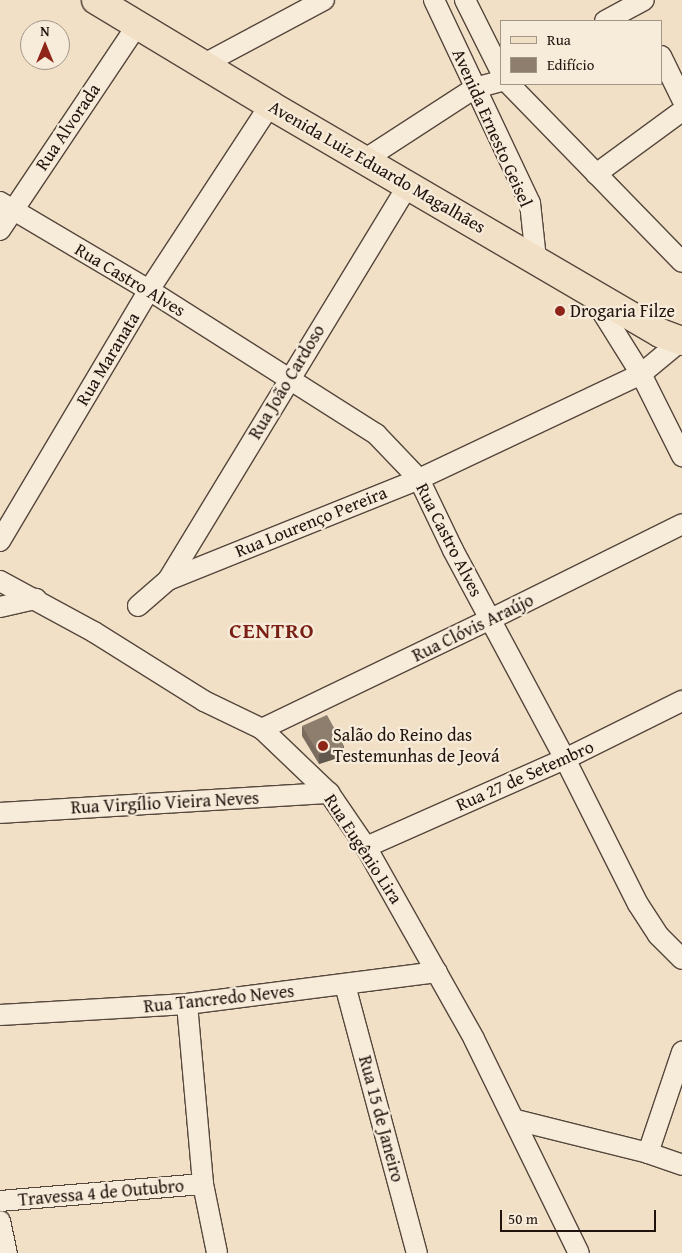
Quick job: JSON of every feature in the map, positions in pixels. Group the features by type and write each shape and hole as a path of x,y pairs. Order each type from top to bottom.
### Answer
{"main road":[{"name":"Avenida Luiz Eduardo Magalhães","path":"96,0 270,105 536,259 676,343"}],"street":[{"path":"204,64 324,0"},
{"name":"Avenida Ernesto Geisel","path":"434,0 530,203 536,259"},
{"name":"Avenida Ernesto Geisel","path":"465,0 500,70"},
{"path":"607,20 634,7"},
{"name":"Rua Alvorada","path":"0,230 6,206 137,25"},
{"path":"662,58 682,100"},
{"path":"364,160 475,88 500,80"},
{"path":"510,85 682,262"},
{"name":"Rua Maranata","path":"0,541 149,290 270,105"},
{"path":"596,174 682,111"},
{"name":"Rua João Cardoso","path":"168,580 289,378 408,186"},
{"name":"Rua Castro Alves","path":"6,206 149,290 376,434 419,479 565,759 638,904 658,935 682,959"},
{"path":"590,292 641,374 682,456"},
{"name":"Rua Lourenço Pereira","path":"138,606 168,580 419,479 641,374 676,343"},
{"name":"Rua Clóvis Araújo","path":"262,729 491,619 682,524"},
{"name":"Rua Eugênio Lira","path":"0,581 94,632 204,702 262,729 329,793 366,847 437,972 516,1120 579,1253"},
{"path":"0,606 36,599"},
{"name":"Rua 27 de Setembro","path":"366,847 565,759 682,701"},
{"name":"Rua Virgílio Vieira Neves","path":"0,813 329,793"},
{"name":"Rua Tancredo Neves","path":"0,1015 187,1004 437,972"},
{"name":"Rua 15 de Janeiro","path":"345,985 417,1253"},
{"path":"187,1004 202,1184 217,1253"},
{"path":"648,1153 682,1052"},
{"path":"516,1120 648,1153 682,1165"},
{"name":"Travessa 4 de Outubro","path":"0,1201 202,1184"},
{"path":"0,1221 7,1253"}],"building":[{"path":"327,715 344,746 319,754 302,726"}],"place":[{"name":"Drogaria Filze","path":"560,311"},
{"name":"Salão do Reino das Testemunhas de Jeová","path":"323,746"}],"district":[{"name":"CENTRO","path":"272,631"}]}
